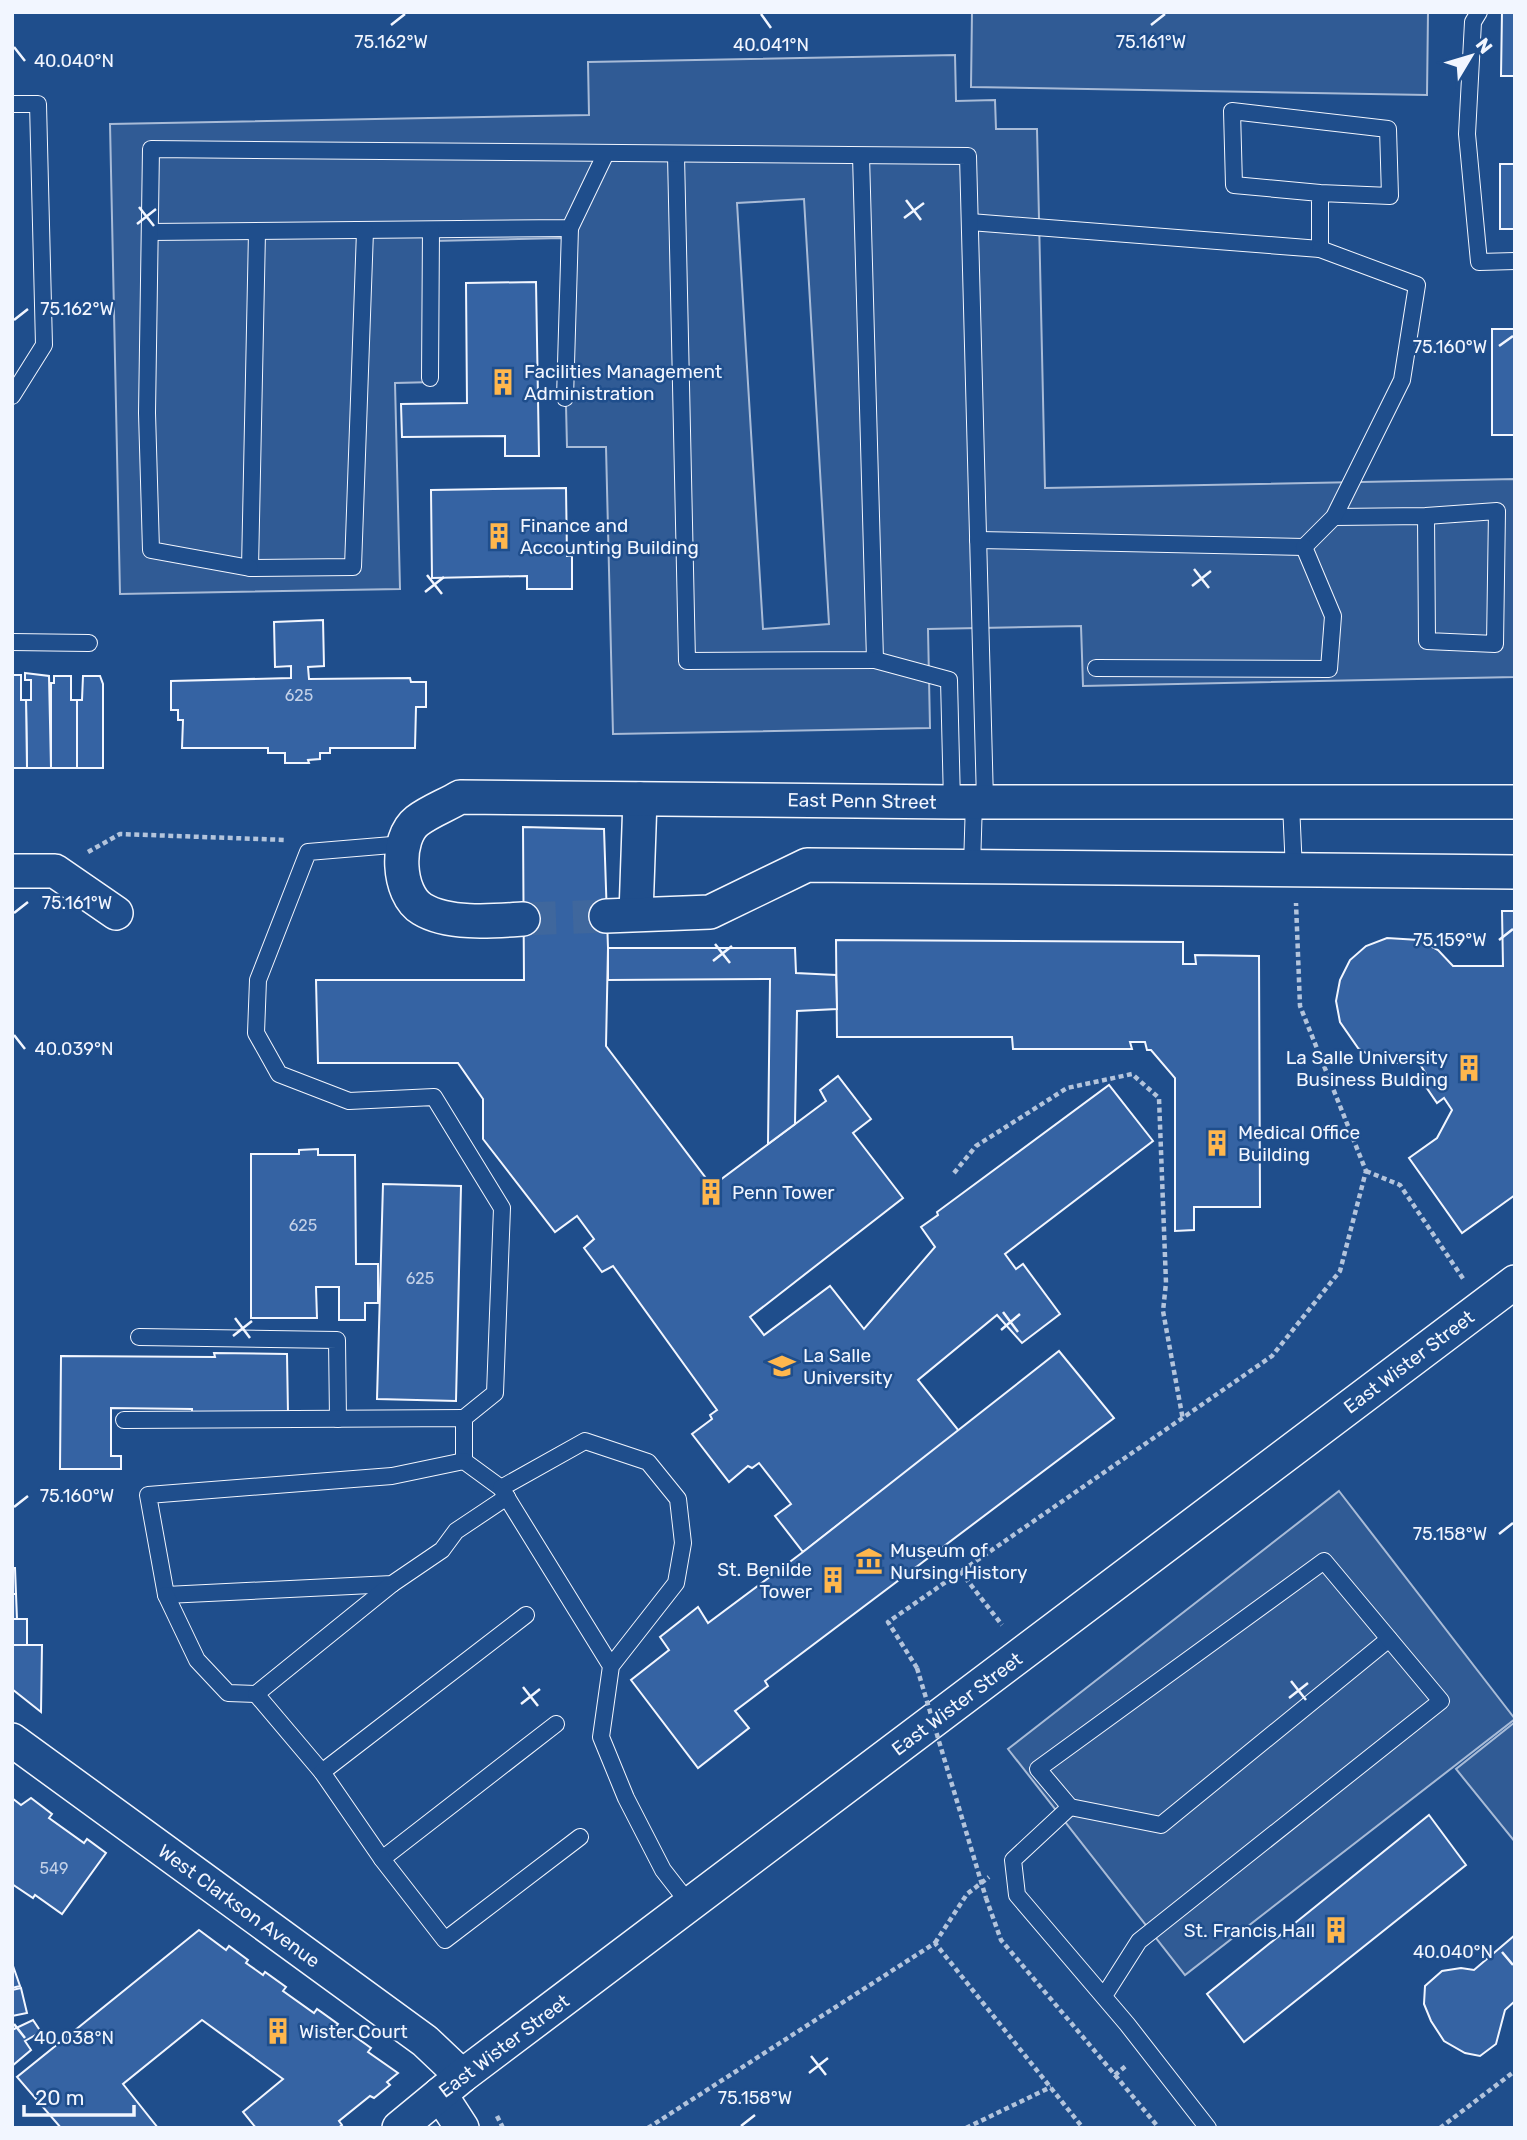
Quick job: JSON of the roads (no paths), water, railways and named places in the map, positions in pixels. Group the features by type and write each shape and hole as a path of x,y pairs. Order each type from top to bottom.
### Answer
{"street":[{"name":"East Penn Street","path":"404,844 415,822 460,797 1515,802"},
{"path":"640,799 621,915 709,912 807,865 1515,872"},
{"path":"404,844 404,887 421,909 469,922 523,919"},
{"path":"12,871 55,871 116,913"},
{"name":"East Wister Street","path":"399,2128 451,2085 1515,1282"},
{"name":"West Clarkson Avenue","path":"12,1740 425,2041 451,2085 462,2128"}],"lane":[{"path":"1479,12 1473,22 1467,134 1479,262 1515,261"},
{"path":"12,104 38,104 44,345 12,396"},
{"path":"1232,111 1388,129 1390,196 1321,193 1234,185 1232,111"},
{"path":"365,231 353,567 250,568 151,550 146,413 151,149 968,156 978,540 970,801 972,867"},
{"path":"565,398 570,228 606,153"},
{"path":"676,155 687,661 874,660 950,680 970,801"},
{"path":"861,156 874,660"},
{"path":"1320,249 1321,193"},
{"path":"970,222 1320,249 1417,285 1402,380 1334,517 1304,547 978,540"},
{"path":"150,232 570,228"},
{"path":"430,378 431,230"},
{"path":"250,568 257,232"},
{"path":"1334,517 1426,516 1497,511 1495,644 1427,642 1426,516"},
{"path":"1096,668 1329,668 1333,616 1304,547"},
{"path":"12,642 89,643"},
{"path":"1291,803 1294,871"},
{"path":"124,1420 464,1418 495,1393 502,1208 434,1097 349,1101 279,1074 256,1033 258,980 308,852 404,844"},
{"path":"139,1337 337,1340 338,1419"},
{"path":"464,1418 464,1461"},
{"path":"611,1666 504,1492 464,1461 392,1476 148,1495 166,1595 197,1660 228,1693 256,1694 392,1584 442,1550 456,1531 504,1492 585,1441 648,1462 678,1499 683,1543 677,1583 611,1666 601,1737 626,1798 663,1870 691,1906"},
{"path":"1104,1996 1139,1941 1441,1701 1324,1561 1038,1769 1070,1807 1161,1825 1389,1639"},
{"path":"166,1595 392,1584"},
{"path":"322,1772 526,1615"},
{"path":"256,1694 322,1772 382,1859 445,1940 579,1837"},
{"path":"382,1859 556,1724"},
{"path":"1070,1807 1013,1860 1017,1895 1104,1996 1208,2128"}],"tunnel":[{"path":"523,919 606,916"}],"place":[{"name":"Facilities Management Administration","path":"503,382"},
{"name":"Finance and Accounting Building","path":"499,536"},
{"name":"La Salle University Business Bulding","path":"1469,1068"},
{"name":"Medical Office Building","path":"1217,1143"},
{"name":"Penn Tower","path":"711,1192"},
{"name":"La Salle University","path":"782,1366"},
{"name":"Museum of Nursing History","path":"869,1561"},
{"name":"St. Benilde Tower","path":"833,1580"},
{"name":"St. Francis Hall","path":"1336,1930"},
{"name":"Wister Court","path":"278,2031"}]}
